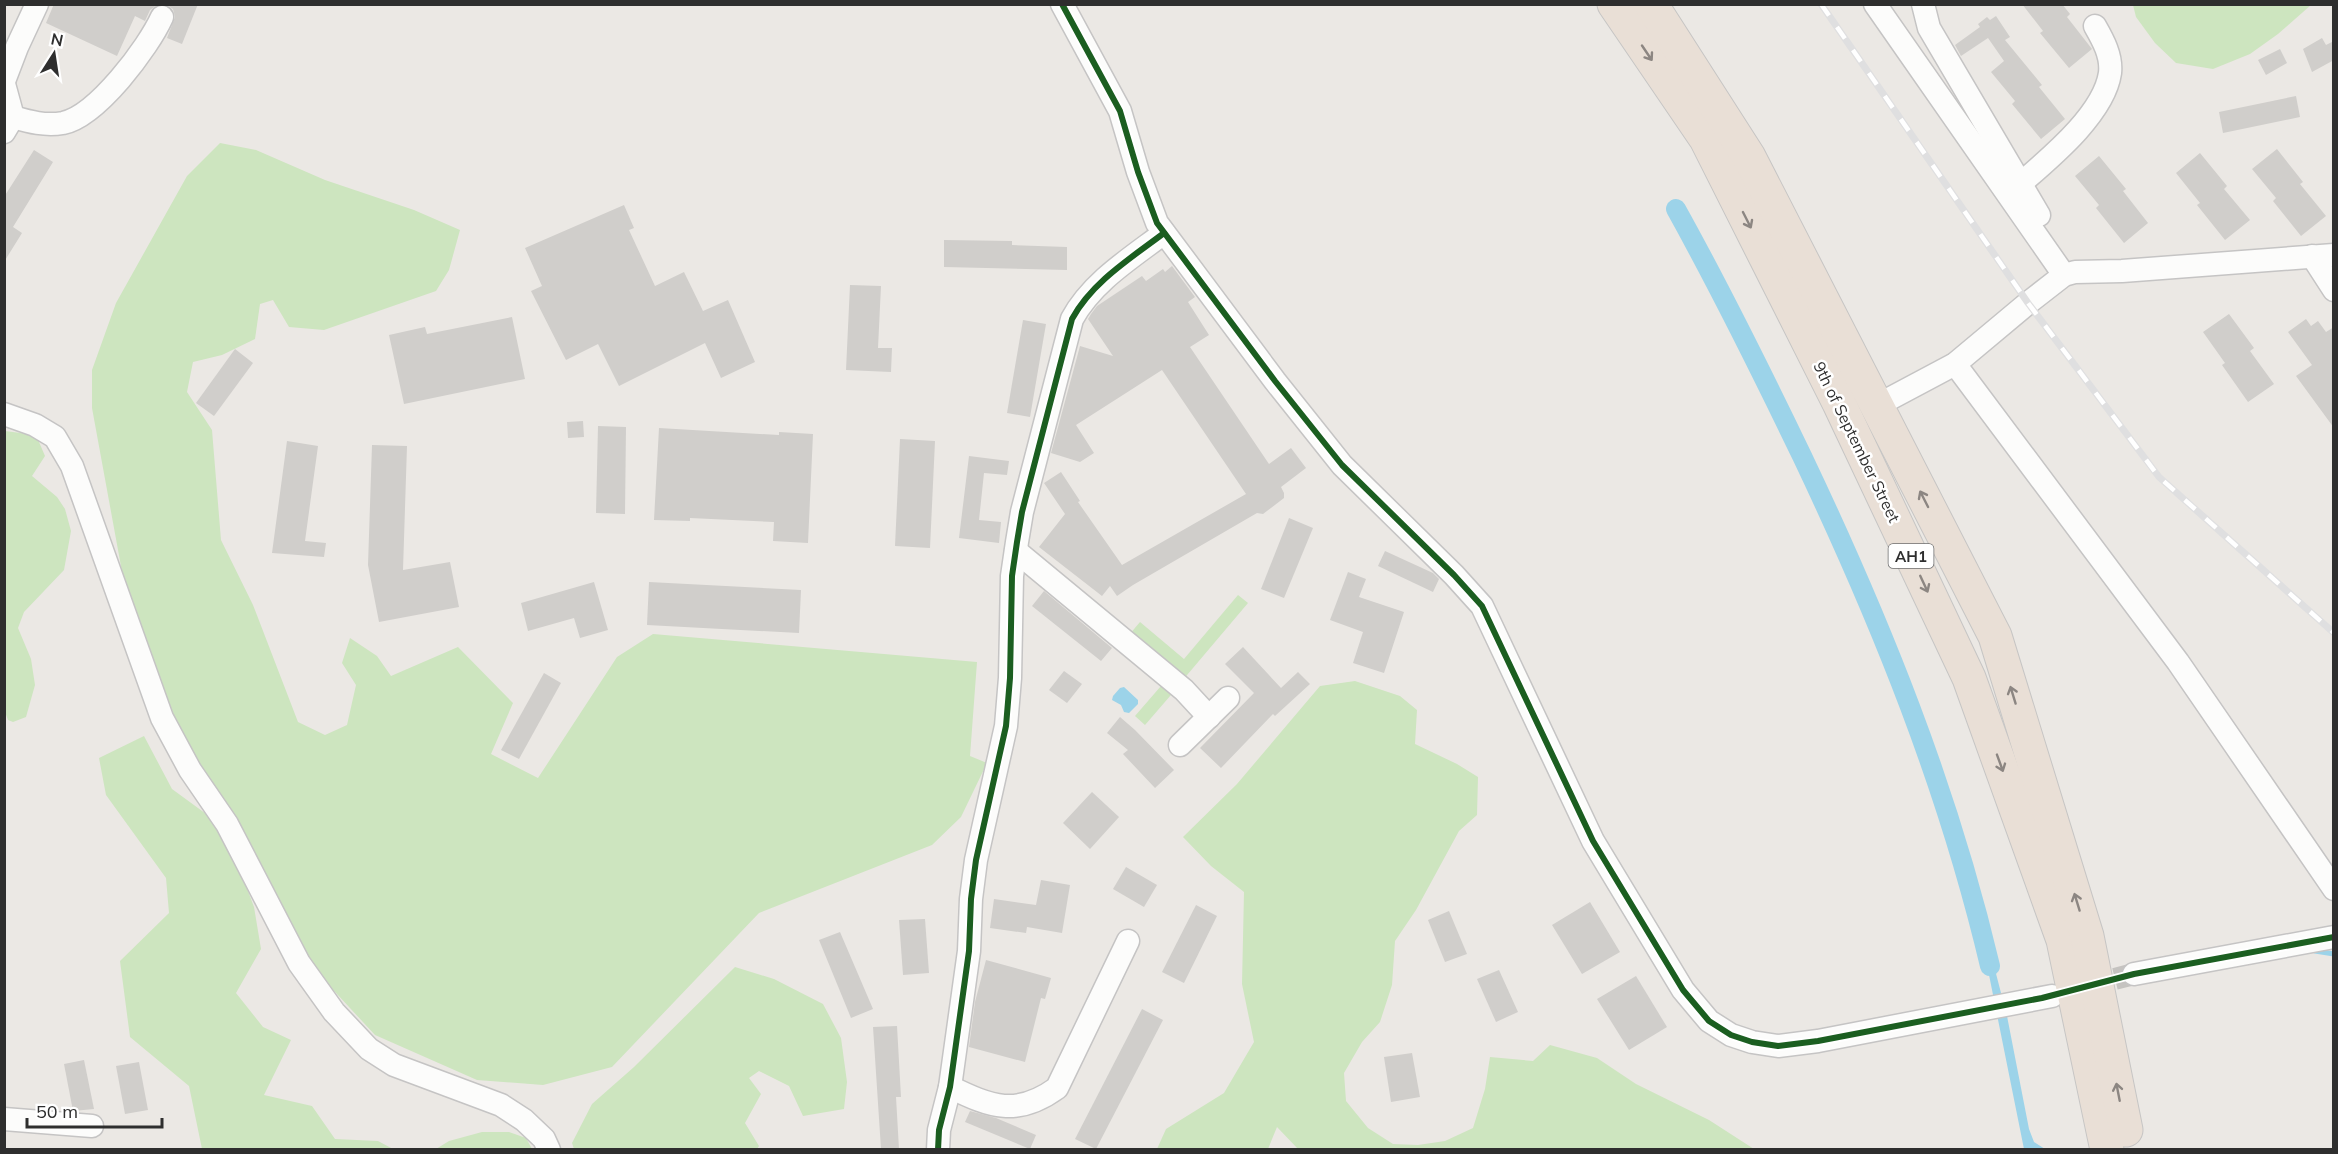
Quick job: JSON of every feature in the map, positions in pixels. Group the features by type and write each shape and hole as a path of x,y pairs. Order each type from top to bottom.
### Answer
{"highway":[{"name":"9th of September Street","path":"1614,4 1706,139 1839,403 1969,678 2063,940 2107,1149"},
{"name":"9th of September Street","path":"1651,4 1749,157 1995,636 2087,936 2130,1149"}],"street":[{"path":"37,4 17,47 4,83 9,125 65,123 86,111 125,75 156,30 162,17"},
{"path":"1062,4 1120,111 1138,172 1157,223 1275,381 1342,465 1454,575 1482,606 1593,841 1683,990 1709,1021 1731,1035 1752,1042 1778,1046 1818,1041 2052,996"},
{"path":"1923,4 1929,28 2057,245 2070,273"},
{"path":"1876,5 2070,273"},
{"path":"2020,184 2082,126 2102,95 2110,73 2106,45 2095,26"},
{"path":"938,1149 939,1130 950,1087 969,951 971,899 976,860 1006,726 1010,678 1012,576 1022,512 1072,319 1082,301 1121,265 1164,233"},
{"path":"1876,406 1956,364 2028,303 2070,273 2323,256 2334,290"},
{"path":"1956,364 2178,662 2334,889"},
{"path":"4,414 35,425 55,437 72,466 162,718 190,770 227,824 299,963 322,995 369,1049 394,1065 501,1105 524,1120 544,1139 549,1149"},
{"path":"1016,552 1184,690 1209,717"},
{"path":"1180,746 1228,698"},
{"path":"2134,974 2334,937"},
{"path":"950,1087 972,1098 998,1106 1019,1106 1040,1100 1057,1088 1128,941"},
{"path":"4,1119 92,1126"}],"green space":[{"path":"2133,4 2311,5 2278,34 2250,54 2213,69 2176,63 2155,43 2136,17"},
{"path":"220,143 256,150 325,180 414,210 460,230 449,270 436,291 324,330 289,327 273,300 260,304 255,339 222,355 193,362 187,392 212,430 221,540 253,605 298,722 325,735 347,725 356,685 342,663 350,638 377,656 391,676 458,647 513,703 491,754 538,778 617,657 653,634 977,662 970,756 987,763 961,817 932,845 759,913 612,1067 543,1085 477,1080 375,1035 298,952 183,737 127,599 92,408 92,370 116,303 187,176"},
{"path":"5,431 36,435 45,456 32,476 57,497 65,509 71,531 64,570 24,612 18,628 31,659 35,685 26,717 13,722 8,720 5,712"},
{"path":"1238,595 1248,603 1182,681 1129,635 1140,622 1184,659"},
{"path":"1122,653 1177,688 1145,725 1135,716 1161,686"},
{"path":"1355,681 1400,696 1417,710 1415,744 1478,777 1477,815 1459,831 1416,910 1395,941 1392,985 1380,1022 1362,1042 1344,1073 1346,1101 1368,1128 1393,1144 1418,1145 1445,1141 1473,1128 1485,1089 1490,1057 1533,1061 1550,1045 1597,1058 1636,1084 1709,1120 1754,1149 1298,1149 1277,1127 1268,1149 1157,1149 1166,1129 1224,1093 1254,1042 1242,984 1244,892 1211,866 1183,837 1237,784 1320,686"},
{"path":"144,736 172,789 224,827 254,907 261,949 236,993 263,1027 291,1040 264,1095 312,1106 335,1139 378,1141 393,1149 202,1149 189,1086 130,1037 120,961 169,913 166,878 106,795 99,758"},
{"path":"735,967 774,979 823,1004 841,1038 847,1082 844,1109 803,1116 789,1086 759,1071 749,1078 761,1094 745,1123 759,1146 757,1149 574,1149 572,1143 592,1104 634,1067"},
{"path":"482,1132 509,1132 526,1138 532,1149 436,1149 449,1141"}],"water":[{"path":"1124,687 1138,700 1138,704 1129,713 1124,712 1121,705 1112,700 1120,688"},
{"path":"1987,939 2007,1016 2029,1129 2034,1142 2045,1149 2024,1149 1982,940"}],"building":[{"path":"54,4 158,4 150,10 145,21 135,16 117,56 46,23"},
{"path":"166,4 198,4 182,44 167,38 175,17 173,9"},
{"path":"2022,4 2062,4 2070,14 2067,17 2092,49 2069,68 2040,33 2043,31"},
{"path":"1996,16 2010,37 2005,40 2042,85 2039,87 2065,119 2041,139 2012,104 2015,101 1991,72 2004,61 1988,38 1961,56 1955,45 1980,27 1978,24 1987,17 1990,20"},
{"path":"2322,38 2326,45 2334,41 2334,60 2312,72 2303,49"},
{"path":"2280,49 2287,63 2266,75 2258,60"},
{"path":"2296,96 2300,117 2223,133 2219,112"},
{"path":"2277,149 2303,182 2300,184 2326,216 2301,236 2273,201 2276,198 2252,169"},
{"path":"34,150 53,162 13,227 22,233 4,262 4,197"},
{"path":"2200,153 2227,186 2224,189 2250,220 2225,240 2197,205 2200,203 2176,173"},
{"path":"2099,156 2126,189 2123,191 2148,223 2124,243 2096,208 2099,205 2075,176"},
{"path":"624,205 634,228 629,230 655,286 684,272 703,311 728,300 755,362 721,378 705,343 619,386 598,344 566,360 531,291 542,286 525,248"},
{"path":"944,240 1012,241 1012,245 1067,247 1067,270 944,267"},
{"path":"1172,266 1195,297 1188,302 1209,335 1190,347 1269,464 1291,448 1306,468 1281,487 1284,498 1263,514 1257,513 1117,596 1110,586 1102,596 1039,547 1065,514 1044,483 1061,472 1080,501 1078,502 1122,565 1246,494 1162,370 1076,425 1094,453 1080,462 1051,453 1080,346 1113,356 1088,319 1091,314 1097,306 1142,276 1146,281 1163,269 1165,272"},
{"path":"850,285 881,286 878,348 892,348 891,372 846,370"},
{"path":"2229,314 2254,348 2250,351 2274,384 2248,402 2222,365 2225,363 2203,332"},
{"path":"512,317 525,379 404,404 389,335 425,327 427,334"},
{"path":"2306,319 2311,326 2318,321 2326,332 2334,327 2334,428 2296,376 2312,365 2288,332"},
{"path":"1023,320 1046,324 1030,417 1007,413"},
{"path":"235,349 253,363 214,416 196,403"},
{"path":"583,421 584,437 568,438 567,422"},
{"path":"598,426 626,427 625,514 596,513"},
{"path":"659,428 779,435 779,432 813,434 808,543 773,541 774,522 690,518 690,521 654,520"},
{"path":"900,439 935,441 930,548 895,546"},
{"path":"287,441 318,446 305,541 326,543 324,557 272,553"},
{"path":"372,445 407,446 403,570 450,562 459,607 379,622 368,565"},
{"path":"969,456 1009,461 1007,475 984,473 979,520 1001,522 999,543 959,538"},
{"path":"1289,518 1313,528 1284,598 1261,589"},
{"path":"1385,551 1433,573 1439,579 1433,592 1378,566"},
{"path":"1348,572 1366,579 1359,597 1404,612 1384,673 1353,663 1363,632 1330,620"},
{"path":"594,582 608,630 580,638 574,618 528,631 521,603"},
{"path":"649,582 801,590 799,633 647,625"},
{"path":"1044,591 1112,648 1101,661 1032,606"},
{"path":"1243,647 1281,688 1298,672 1310,684 1275,716 1273,714 1221,768 1200,748 1254,693 1225,664"},
{"path":"1064,671 1082,684 1067,703 1049,690"},
{"path":"544,673 561,683 519,759 501,750"},
{"path":"1120,717 1174,770 1155,788 1123,754 1128,750 1107,733"},
{"path":"1092,792 1119,817 1090,849 1063,823"},
{"path":"1126,867 1157,885 1144,907 1113,889"},
{"path":"1041,880 1070,885 1062,933 1027,927 1026,933 990,928 994,899 1036,905"},
{"path":"1590,902 1620,952 1582,974 1552,925"},
{"path":"1196,905 1217,916 1184,983 1162,972"},
{"path":"1449,911 1467,954 1445,962 1428,920"},
{"path":"925,919 929,973 903,975 899,920"},
{"path":"840,932 873,1009 851,1018 819,940"},
{"path":"986,960 1051,978 1045,999 1041,998 1025,1062 969,1047 975,1002"},
{"path":"1499,970 1518,1012 1496,1022 1477,979"},
{"path":"1636,976 1667,1027 1629,1050 1597,999"},
{"path":"1142,1009 1163,1020 1096,1149 1075,1139"},
{"path":"897,1026 901,1097 896,1097 899,1149 881,1149 873,1027"},
{"path":"1412,1053 1420,1097 1391,1102 1384,1057"},
{"path":"84,1060 94,1109 73,1111 64,1064"},
{"path":"139,1062 148,1110 125,1114 116,1066"},
{"path":"970,1111 996,1118 1036,1135 1030,1149 965,1122"}],"waterway":[{"path":"1676,209 1741,332 1802,456 1885,643 1933,770 1973,900 1990,966"},
{"path":"2315,951 2334,954"}],"tunnel":[{"path":"2083,987 2134,974"}],"railway":[{"path":"1821,4 2028,303 2159,477 2334,633"}],"cycle path":[{"path":"1062,4 1120,111 1138,172 1157,223 1275,381 1342,465 1454,575 1482,606 1593,841 1683,990 1709,1021 1731,1035 1752,1042 1778,1046 1818,1041 2042,998 2134,974 2334,937"},
{"path":"938,1150 939,1130 950,1087 969,951 971,899 976,860 1006,726 1010,678 1012,576 1022,512 1072,319 1090,293 1101,282 1164,233"}]}
